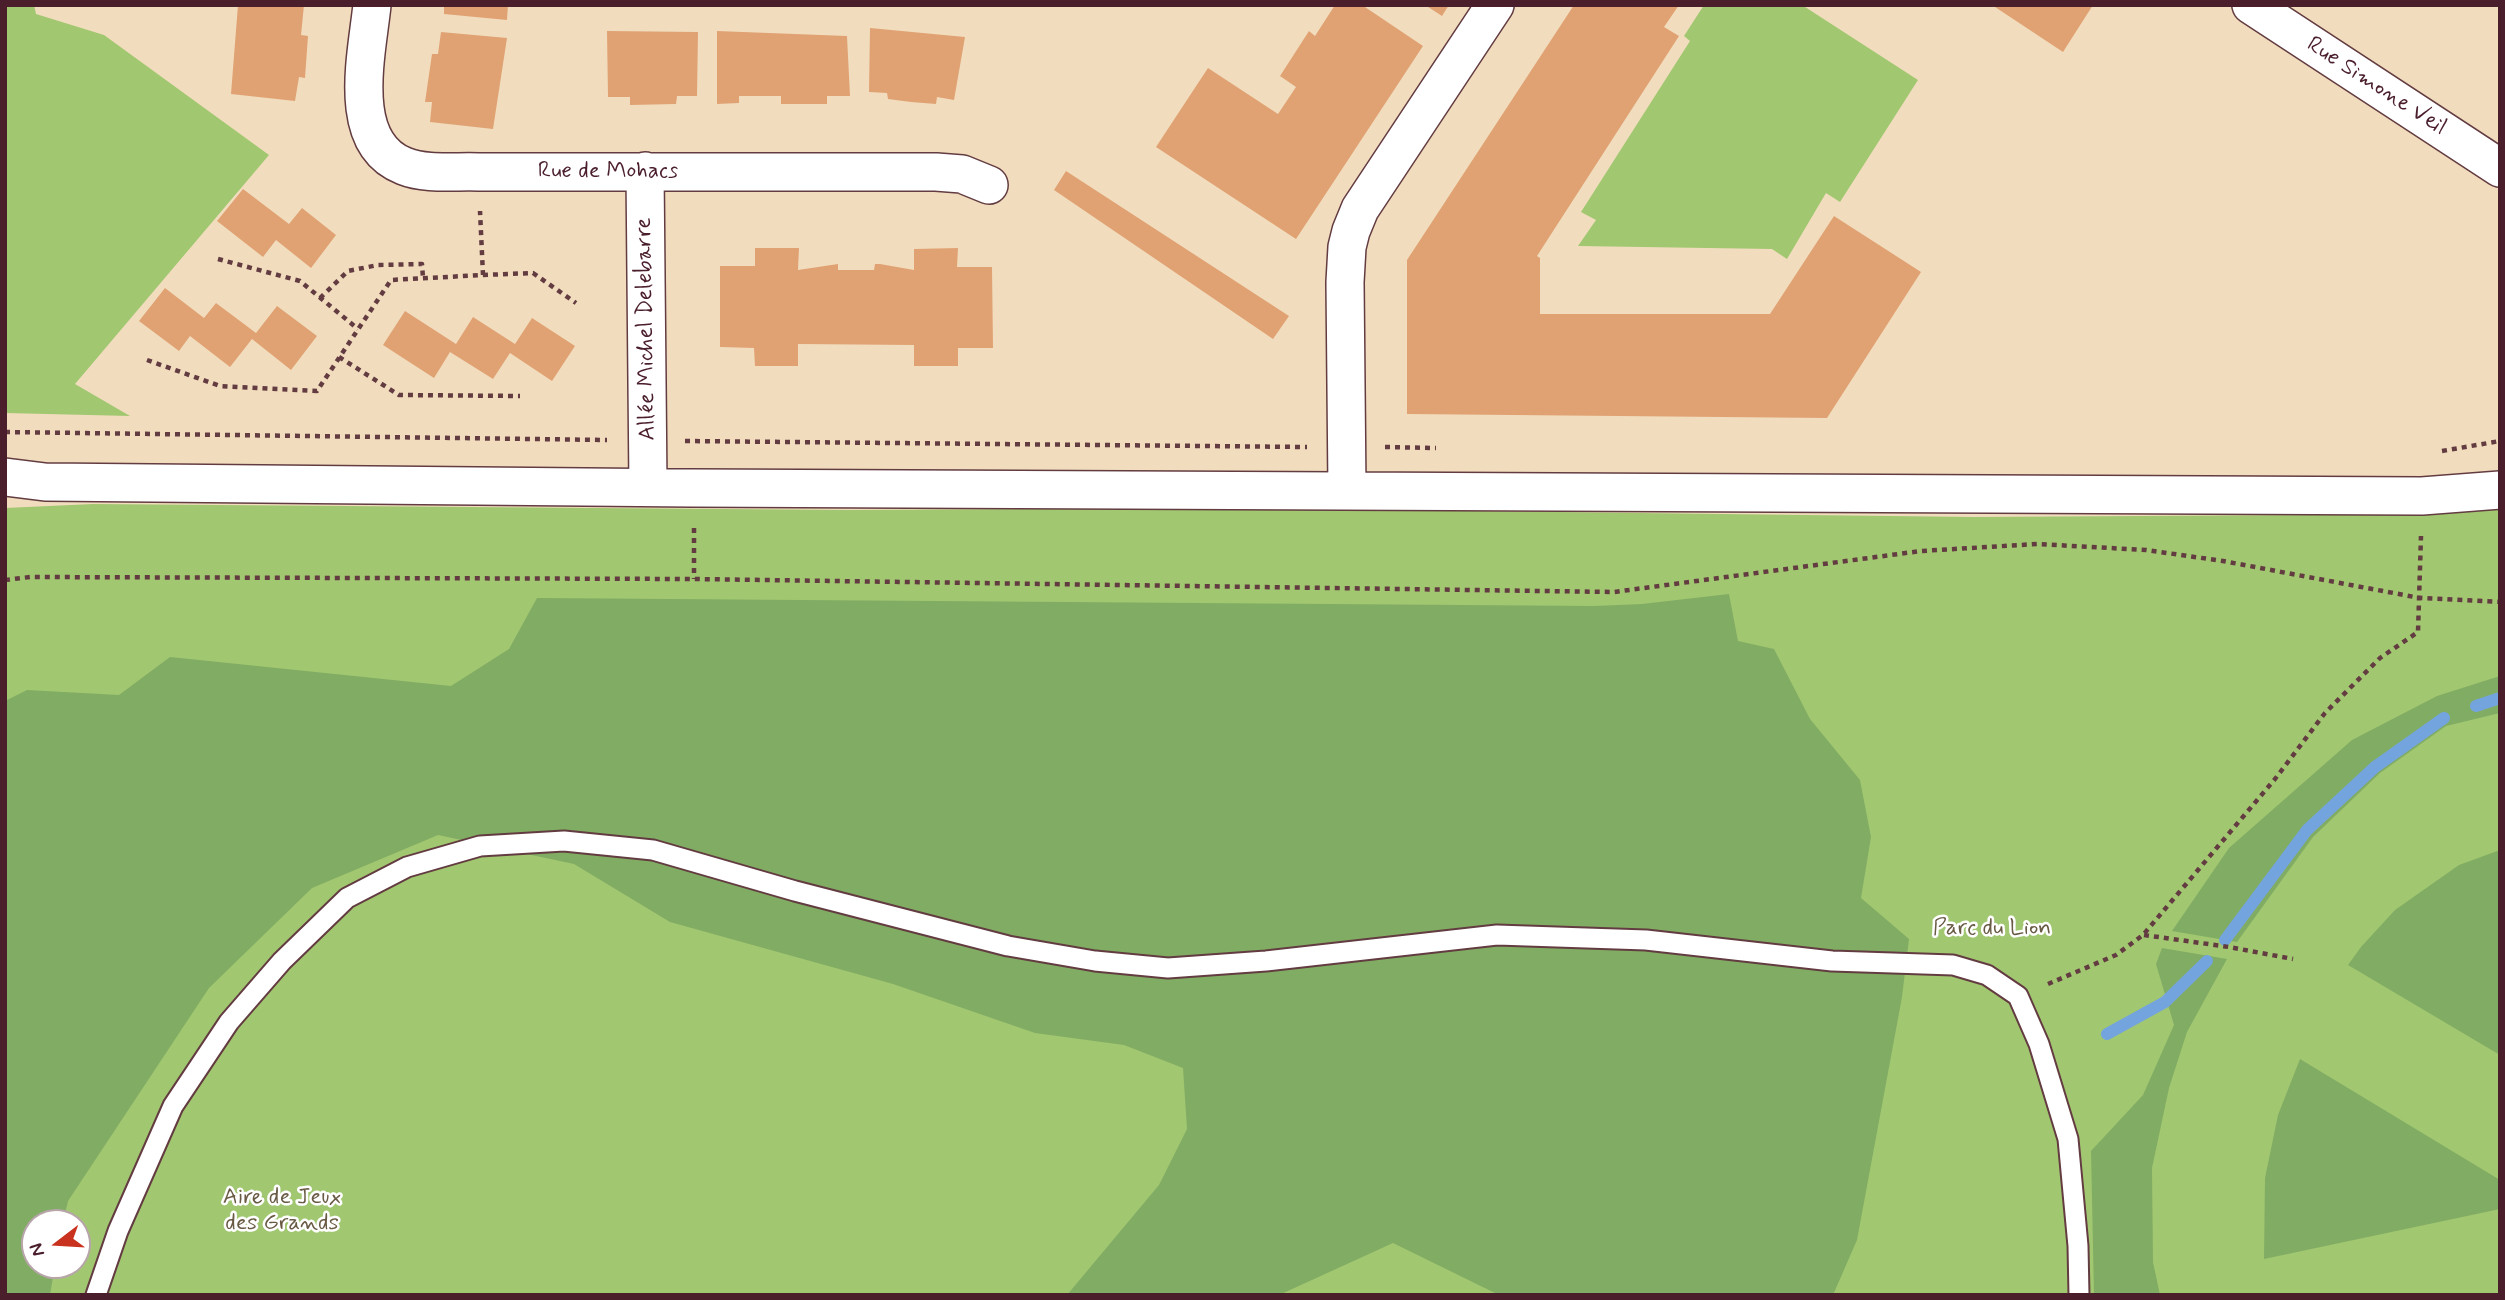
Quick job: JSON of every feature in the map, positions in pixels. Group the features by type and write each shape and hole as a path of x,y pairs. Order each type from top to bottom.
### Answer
{"street":[{"name":"Rue de Mohacs","path":"372,5 364,88 369,131 378,148 390,159 406,167 428,171 479,172 936,172 962,174 989,185"},
{"path":"1347,490 1345,282 1347,247 1351,231 1360,209 1495,5"},
{"name":"Rue Simone Veil","path":"2251,5 2500,168"},
{"name":"Allée Michel Delebarre","path":"645,171 648,488"},
{"path":"5,477 46,482"},
{"path":"5,486 46,482 648,488 2394,496 2491,491"}],"lane":[{"path":"96,1295 118,1231 173,1106 229,1022 282,961 346,898 407,867 480,846 564,841 653,850 795,891 1008,946 1107,962 1168,968 1266,961 1497,935 1646,940 1832,961 1953,965 1987,975 2018,996 2039,1044 2068,1139 2078,1246 2079,1295"}],"path":[{"path":"479,172 483,275"},
{"path":"218,259 300,281 358,329"},
{"path":"320,298 348,271 378,265 422,264 423,278"},
{"path":"147,360 220,386 317,391 391,280 533,273 576,303"},
{"path":"339,357 400,395 520,396"},
{"path":"5,432 1445,448"},
{"path":"2435,452 2500,441"},
{"path":"5,580 30,577 694,579 1614,592 1921,551 2037,544 2159,552 2223,561 2420,598 2500,602"},
{"path":"2018,996 2116,955 2143,934 2275,779 2325,713 2380,658 2418,632 2420,598"},
{"path":"2143,934 2293,959"}],"green space":[{"path":"5,5 34,5 36,14 104,35 269,155 75,384 130,416 5,413"},
{"path":"1704,5 1802,5 1918,80 1840,202 1826,193 1787,259 1772,249 1578,246 1596,220 1581,212 1690,41 1684,36"},
{"name":"Parc du Lion","path":"93,504 850,510 1223,508 1973,517 2308,515 2435,512 2500,506 2500,1295 5,1295 5,508"},
{"path":"1729,594 1738,641 1774,649 1810,719 1860,780 1871,837 1861,898 1909,939 1902,997 1857,1240 1833,1295 1499,1295 1393,1243 1279,1295 1067,1295 1159,1185 1187,1129 1183,1068 1124,1045 1035,1033 893,984 670,922 574,864 438,835 312,888 209,988 68,1201 66,1209 21,1209 21,1279 53,1279 50,1295 5,1295 5,701 27,690 119,695 170,657 451,686 509,649 537,598 1594,606 1642,604"},
{"path":"2500,676 2500,713 2446,726 2380,773 2313,837 2237,942 2172,931 2229,848 2352,740 2437,696"},
{"path":"2500,850 2500,1055 2348,965 2395,910 2459,865"},
{"path":"2162,948 2227,959 2187,1032 2169,1088 2152,1168 2153,1262 2160,1295 2094,1295 2091,1151 2143,1095 2174,1025 2156,964"},
{"path":"2300,1059 2500,1180 2500,1209 2264,1259 2265,1178 2278,1115"}],"building":[{"path":"238,5 304,5 301,35 308,36 305,78 299,77 295,101 231,94"},
{"path":"444,5 508,5 507,20 444,14"},
{"path":"1335,5 1362,5 1423,46 1296,239 1156,147 1208,68 1278,114 1296,87 1280,76 1309,31 1315,36"},
{"path":"1425,5 1449,5 1442,16"},
{"path":"1574,5 1679,5 1664,27 1679,36 1537,256 1540,258 1540,314 1770,314 1834,216 1921,272 1827,418 1407,414 1407,260"},
{"path":"1992,5 2093,5 2063,52"},
{"path":"870,28 965,37 954,100 937,97 936,104 911,102 888,99 887,93 869,92"},
{"path":"607,31 698,32 697,96 677,96 676,104 630,105 630,97 608,97"},
{"path":"717,31 847,36 850,96 827,96 827,104 781,104 781,96 739,96 739,103 717,104"},
{"path":"441,32 507,38 493,129 430,122 432,102 425,102 432,54 438,54"},
{"path":"1066,171 1289,316 1273,339 1054,190"},
{"path":"243,189 289,224 302,208 336,235 311,268 276,240 263,257 217,221"},
{"path":"755,248 799,248 798,270 838,264 838,270 874,270 875,264 880,264 914,270 914,249 958,248 957,267 992,267 993,348 958,348 958,366 914,366 914,345 798,344 798,366 755,366 754,348 720,347 720,266 755,266"},
{"path":"165,288 204,318 216,303 256,333 277,306 317,336 291,370 252,339 230,367 190,336 179,351 139,321"},
{"path":"405,311 456,344 473,317 515,344 532,318 575,346 552,381 510,353 493,379 450,352 434,378 383,345"}],"waterway":[{"path":"2476,706 2500,698"},
{"path":"2225,940 2307,830 2375,767 2444,718"},
{"path":"2107,1034 2165,1002 2207,961"}],"park label":[{"name":"Aire de Jeux des Grands","path":"282,1211"}]}
